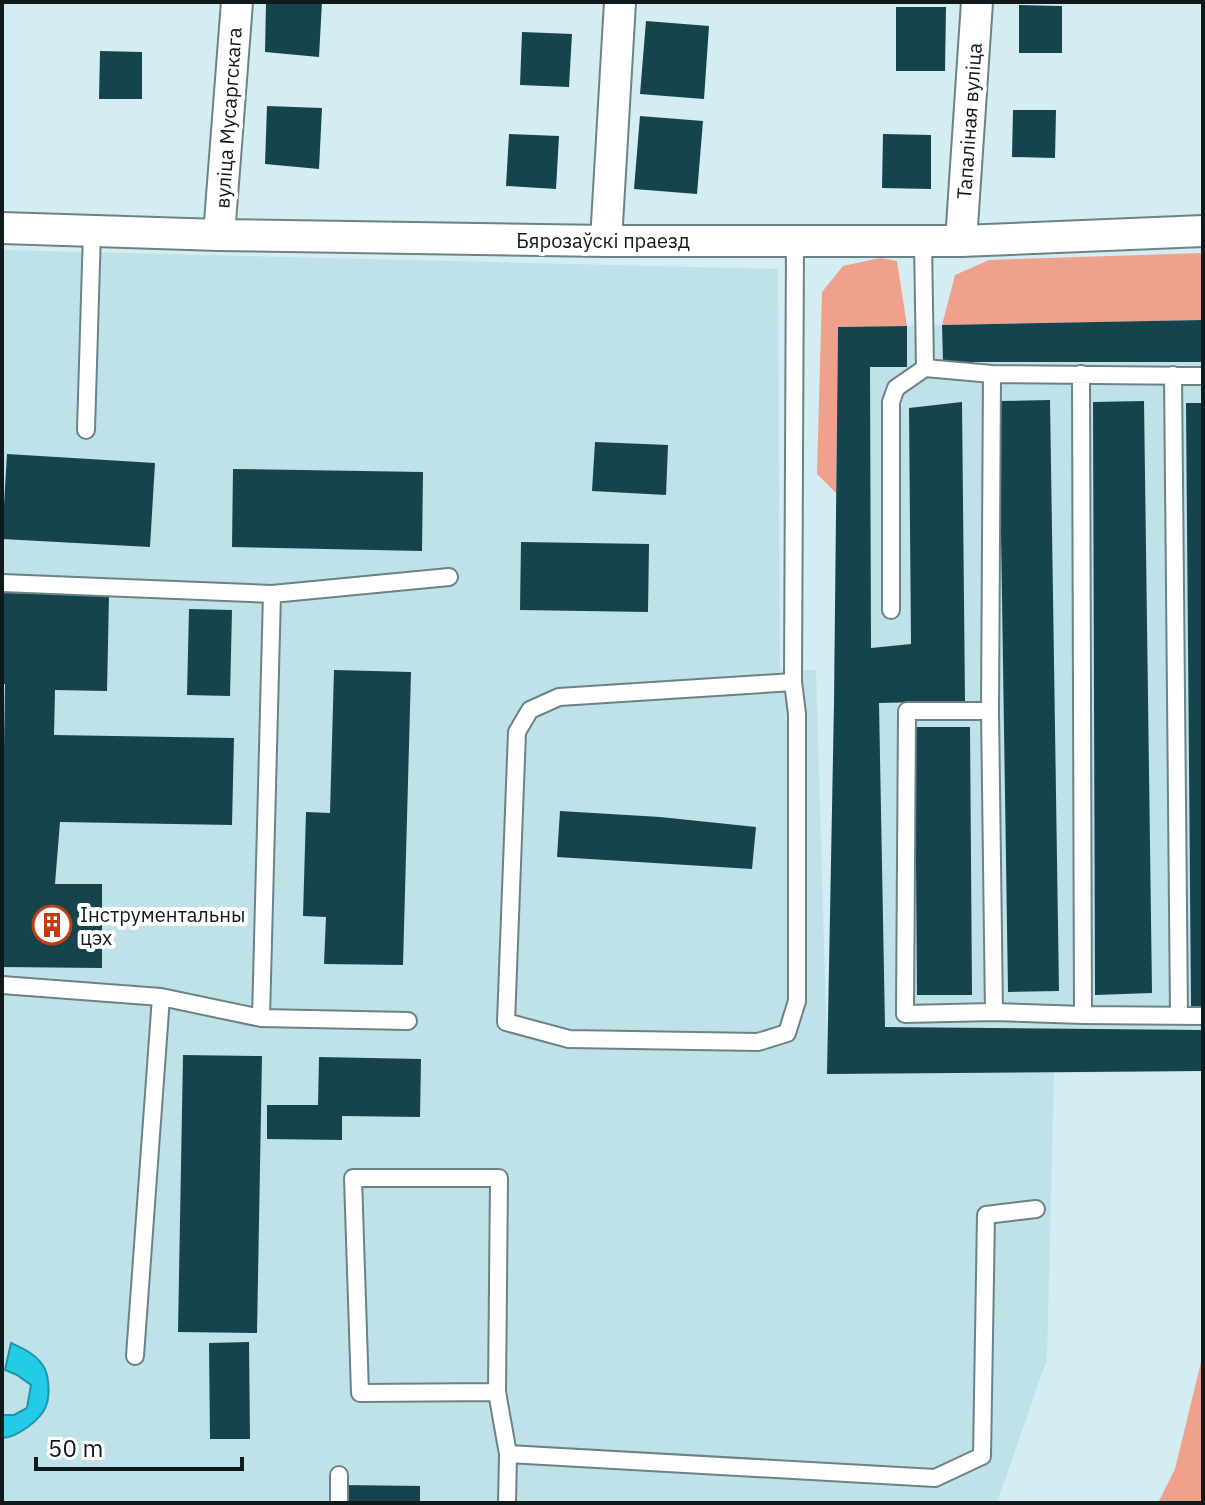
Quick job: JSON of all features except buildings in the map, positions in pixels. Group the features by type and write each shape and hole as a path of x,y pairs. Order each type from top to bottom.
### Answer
{"street":[{"name":"вуліца Мусаргскага","path":"219,235 237,2"},
{"path":"606,241 620,2"},
{"name":"Тапаліная вуліца","path":"961,241 977,2"},
{"name":"Бярозаўскі праезд","path":"2,228 606,241 961,241 1203,231"}],"lane":[{"path":"86,430 92,231"},
{"path":"793,682 559,697 530,710 517,732 506,1022 569,1039 758,1042 787,1033 797,1001 797,714 793,682 795,241"},
{"path":"923,241 925,368"},
{"path":"891,610 891,402 896,388 925,368 992,374 1203,376"},
{"path":"992,374 990,711 994,1012"},
{"path":"1081,374 1083,1015"},
{"path":"1173,375 1179,1015"},
{"path":"2,583 272,594 449,577"},
{"path":"261,1018 272,594"},
{"path":"990,711 907,711 905,1014 994,1012 1203,1016"},
{"path":"2,985 161,997 261,1018 408,1021"},
{"path":"135,1356 161,997"},
{"path":"497,1392 360,1393 353,1178 499,1178 497,1392 508,1454 507,1503"},
{"path":"508,1454 935,1478 982,1456 986,1215 1036,1209"},
{"path":"339,1475 339,1503"}],"shaded area":[{"path":"2,250 778,269 780,671 816,670 827,1049 838,327 1203,320 1203,1071 1054,1073 1047,1359 997,1503 2,1503"},
{"path":"1203,253 1203,320 942,325 955,275 989,260"},
{"path":"880,258 897,261 907,326 838,327 836,493 817,474 822,292 843,266"},
{"path":"1203,1354 1203,1503 1158,1503 1175,1469"}],"water":[{"path":"11,1343 42,1364 47,1378 48,1397 46,1406 34,1422 21,1432 2,1438 2,1415 14,1415 27,1408 31,1385 5,1370"}],"place":[{"name":"Інструментальны цэх","path":"52,925"}]}
